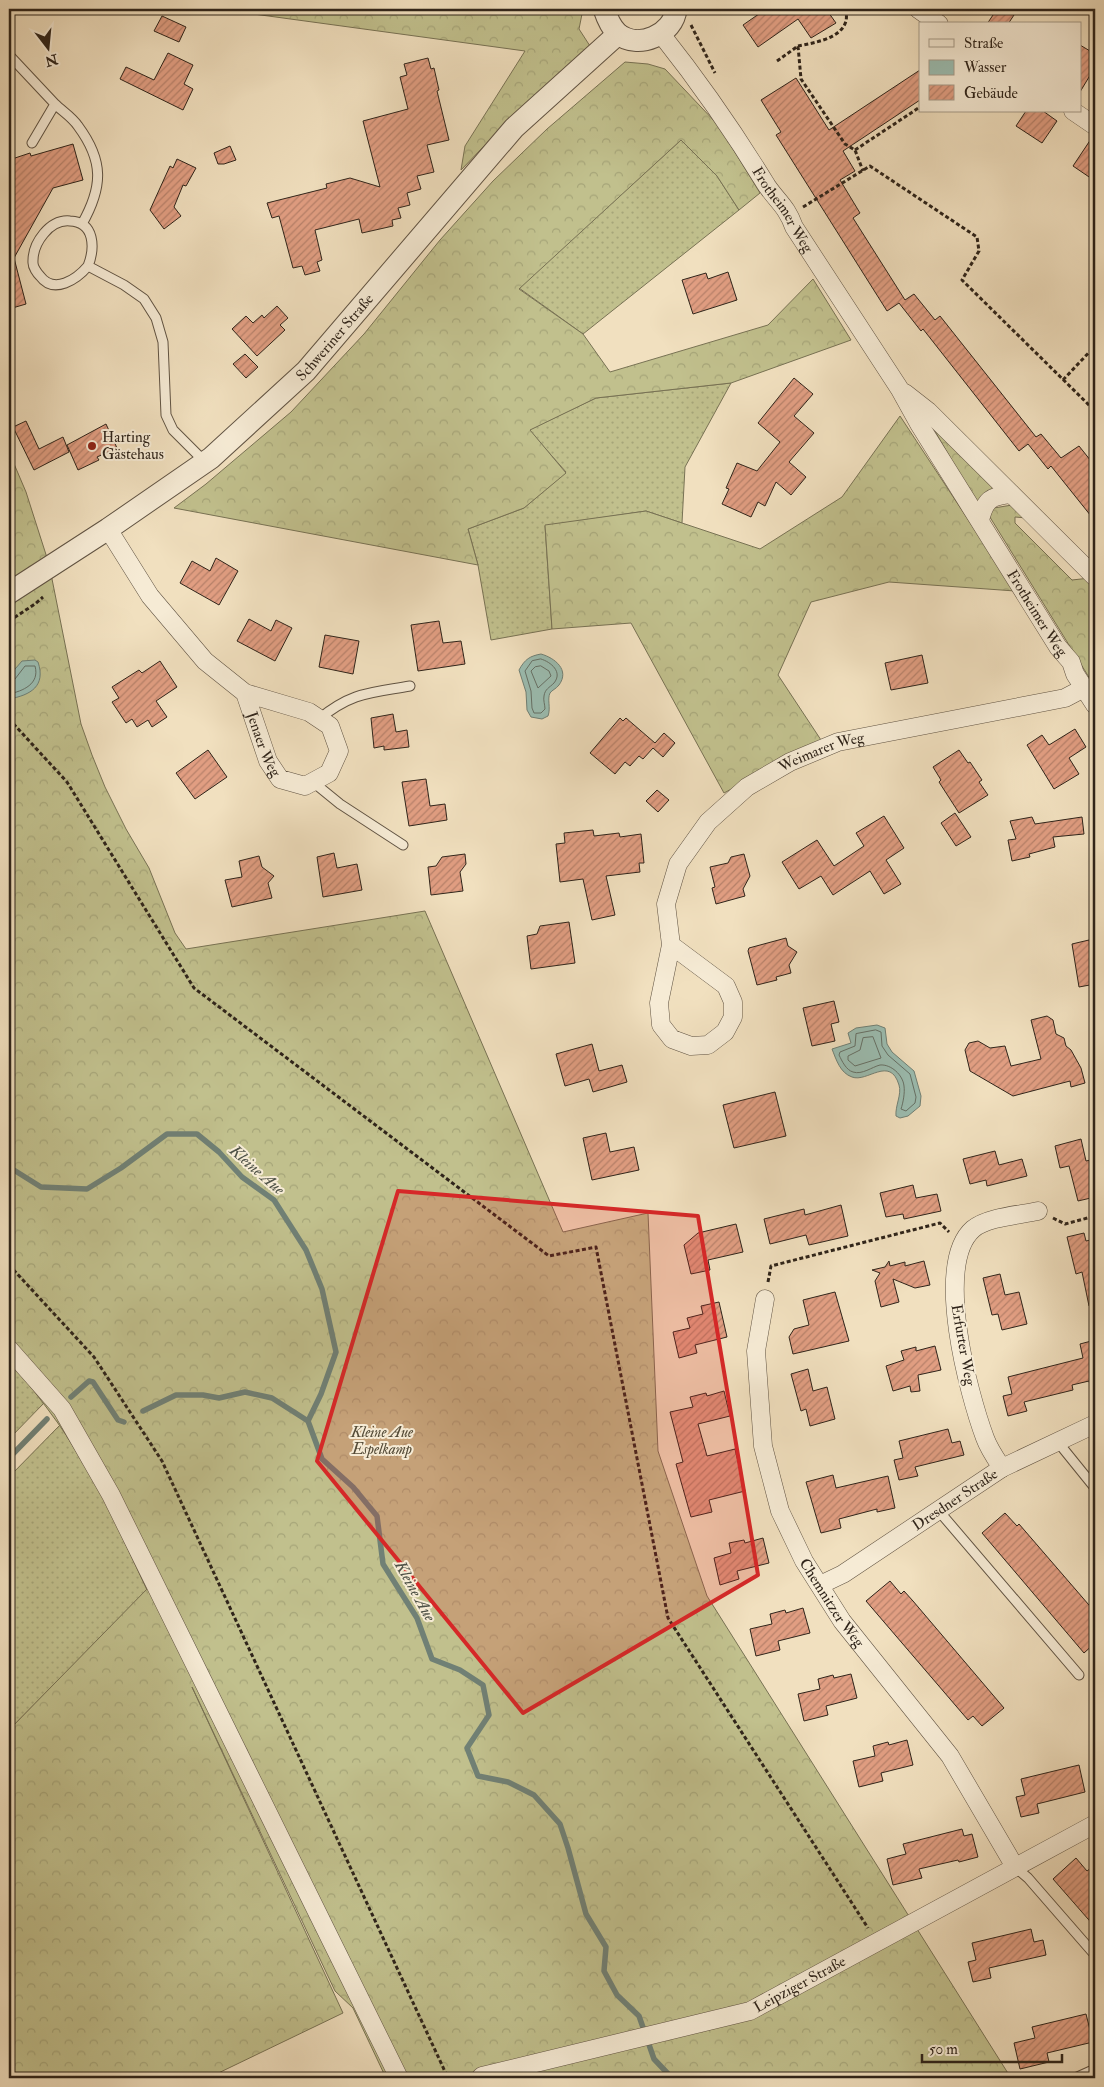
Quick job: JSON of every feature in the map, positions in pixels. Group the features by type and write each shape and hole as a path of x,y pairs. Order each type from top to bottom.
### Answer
{"street":[{"path":"604,9 607,21 618,34 639,40 650,39 661,34 670,25 675,16 682,15"},
{"path":"918,9 936,22"},
{"name":"Schweriner Straße","path":"9,593 108,529 205,462 306,371 514,128 618,34"},
{"name":"Frotheimer Weg","path":"661,34 713,101 770,189 790,215 794,227 899,388 918,424 1058,646 1072,662 1075,674 1095,705"},
{"path":"1074,112 1095,126"},
{"name":"Frotheimer Weg","path":"899,388 928,411 1095,577"},
{"path":"980,520 984,504 991,499 1011,494"},
{"name":"Jenaer Weg","path":"108,529 150,596 205,661 245,693 309,712 330,726 338,751 329,773 305,786 280,779 268,761 245,693"},
{"name":"Weimarer Weg","path":"671,945 726,986 733,1002 733,1017 725,1032 708,1045 690,1046 672,1039 662,1025 658,1003 671,945 666,904 678,864 708,822 747,787 790,762 838,742 1065,698 1084,688"},
{"name":"Erfurter Weg","path":"1002,1468 986,1440 969,1386 955,1313 955,1266 963,1244 972,1230 985,1222 1038,1211"},
{"name":"Chemnitzer Weg","path":"765,1299 756,1351 763,1446 780,1511 804,1561 842,1621 950,1756 1015,1867"},
{"path":"9,1349 62,1409 111,1496 399,2078"},
{"name":"Dresdner Straße","path":"820,1585 843,1574 1002,1468 1095,1424"},
{"name":"Leipziger Straße","path":"480,2078 750,2011 1095,1824"}],"lane":[{"path":"9,55 55,104 77,124 94,156 98,174 98,189 82,224"},
{"path":"32,143 55,104"},
{"path":"69,220 82,224 94,241 93,254 88,266 72,281 52,285 43,281 36,272 33,263 39,241 51,226 69,220"},
{"path":"88,266 124,285 144,299 156,318 163,342 166,415 173,430 205,462"},
{"path":"319,719 335,706 354,696 410,686"},
{"path":"313,782 340,804 403,845"},
{"path":"1056,1441 1095,1488"},
{"path":"938,1510 1079,1674"},
{"path":"1015,1867 1028,1878 1095,1955"},
{"path":"1075,2078 1095,2069"}],"path":[{"path":"777,61 798,46 820,41 841,30 846,20 846,9"},
{"path":"682,15 718,78"},
{"path":"798,46 801,79 845,144 855,150 863,171"},
{"path":"855,150 919,108"},
{"path":"790,215 870,166 977,237 979,251 962,280 1095,411"},
{"path":"1063,380 1095,346"},
{"path":"9,720 67,782 194,988 549,1256 596,1248 668,1618 876,1941"},
{"path":"1038,1211 1065,1224 1095,1216"},
{"path":"765,1299 771,1266 940,1223 963,1244"},
{"path":"9,1265 94,1357 162,1461 448,2078"}],"highlighted area":[{"path":"398,1191 698,1216 758,1575 523,1713 317,1461"}],"green space":[{"path":"217,9 583,9 579,29 590,46 508,121 461,170 465,146 525,51"},
{"path":"625,62 648,64 665,69 719,126 760,193 739,210 717,176 681,140 519,289 583,334 610,372 768,325 813,279 851,340 731,383 596,398 530,430 566,473 524,508 468,529 478,565 174,508 206,484 291,412 364,334 440,240 493,181 547,129"},
{"path":"681,140 717,176 739,210 583,334 519,288"},
{"path":"731,383 685,467 682,523 646,511 545,526 552,629 491,640 478,565 468,529 524,508 566,472 529,430 596,398"},
{"path":"900,416 1015,591 889,582 811,602 778,675 823,743 788,758 724,793 631,623 552,629 545,525 646,511 760,549 842,497"},
{"path":"932,426 1001,488 978,506"},
{"name":"Kleine Aue Espelkamp","path":"9,452 26,492 49,564 81,724 92,755 105,787 126,829 149,868 175,933 186,949 425,911 563,1232 648,1213 658,1451 707,1596 1011,2078 386,2078 353,2008 335,1991 192,1687 343,2013 208,2078 9,2078 9,1730 147,1589 112,1513 79,1455 57,1422 9,1360"},
{"path":"1012,505 1027,518 1015,517 1015,523 1072,580 1090,578 1095,584 1095,687 988,514 994,508"},
{"path":"9,1359 44,1403 9,1439"},
{"path":"60,1425 102,1494 147,1590 9,1730 9,1477"}],"water":[{"path":"541,654 556,662 563,674 559,685 550,693 548,716 542,719 531,717 527,710 526,692 519,670 528,659"},
{"path":"35,660 38,662 40,677 35,688 24,695 9,699 9,676 22,661"},
{"path":"877,1025 885,1028 887,1044 892,1052 914,1071 921,1096 920,1106 908,1116 900,1118 896,1116 900,1089 895,1076 890,1072 884,1071 864,1077 852,1077 841,1069 832,1049 851,1043 848,1033 856,1028"}],"building":[{"path":"766,9 826,9 836,23 811,38 798,19 758,47 743,25"},
{"path":"997,9 1018,9 1009,22 988,22"},
{"path":"162,16 186,27 179,42 154,31"},
{"path":"1082,46 1095,54 1095,67 1082,89"},
{"path":"168,53 193,65 184,84 193,89 183,110 120,79 126,67 154,80"},
{"path":"428,58 431,69 434,68 439,90 437,91 449,140 427,145 434,172 417,176 421,189 407,193 410,205 398,208 401,218 392,220 393,226 362,233 359,219 315,230 322,260 317,262 320,271 305,275 302,266 293,268 279,216 272,218 267,203 327,188 326,184 350,178 380,187 363,121 408,109 400,77 407,75 404,64"},
{"path":"919,71 919,101 843,151 855,171 840,180 860,213 853,218 905,300 914,294 935,320 940,316 1036,437 1041,434 1061,458 1079,446 1095,466 1095,521 1051,466 1048,469 1028,444 1019,451 923,329 921,331 899,303 887,311 776,135 781,132 761,100 796,78 829,130"},
{"path":"1025,112 1044,112 1057,121 1042,143 1016,126"},
{"path":"1093,136 1095,136 1095,181 1073,166"},
{"path":"73,144 83,180 53,188 14,258 26,304 9,309 9,160 30,153 31,156"},
{"path":"230,146 236,160 218,164 214,153"},
{"path":"177,159 196,168 186,186 183,185 174,207 181,216 164,229 150,210 170,166 173,168"},
{"path":"728,272 737,300 693,314 682,280 706,273 708,279"},
{"path":"277,306 288,318 280,325 285,330 257,356 232,329 246,316 253,323 262,315 264,318"},
{"path":"245,354 258,367 246,378 233,364"},
{"path":"794,378 813,394 794,416 814,433 789,462 806,477 791,495 776,482 765,506 758,502 751,517 722,504 729,489 726,488 737,463 757,471 780,442 758,423"},
{"path":"26,421 39,449 63,437 69,452 34,470 13,427"},
{"name":"Harting Gästehaus","path":"106,424 117,448 97,457 99,460 78,470 67,445"},
{"path":"216,558 238,571 219,605 180,583 192,561 210,571"},
{"path":"249,619 271,631 276,620 292,628 275,661 237,641"},
{"path":"439,621 443,643 461,641 465,664 418,671 411,625"},
{"path":"325,635 359,641 353,674 319,667"},
{"path":"922,655 928,683 891,690 885,663"},
{"path":"160,661 177,687 156,701 167,717 152,727 148,720 137,727 132,719 126,723 112,702 119,698 112,687 139,670 142,673"},
{"path":"393,714 396,732 407,730 409,747 384,750 384,746 374,748 371,718"},
{"path":"620,718 623,721 626,718 655,743 664,733 675,743 663,757 653,748 643,759 639,756 630,766 625,762 615,774 590,753"},
{"path":"1075,729 1086,747 1069,758 1079,774 1054,789 1027,745 1042,735 1049,745"},
{"path":"208,750 227,777 195,799 176,773"},
{"path":"959,750 982,780 979,782 988,795 959,813 939,782 941,780 933,767"},
{"path":"426,779 430,806 445,804 447,820 409,826 402,782"},
{"path":"657,790 669,800 658,812 646,801"},
{"path":"955,813 971,837 956,846 941,823"},
{"path":"884,816 904,848 886,860 901,884 884,894 870,871 833,895 821,876 799,889 782,862 817,840 834,866 864,846 856,833"},
{"path":"1032,817 1035,824 1082,817 1084,834 1053,837 1055,847 1029,854 1030,857 1012,861 1008,840 1016,839 1010,821"},
{"path":"593,830 594,836 619,833 620,837 641,834 644,863 639,863 640,872 606,876 615,915 592,920 583,879 560,882 556,844 565,843 564,833"},
{"path":"334,853 337,868 357,864 362,890 323,897 317,857"},
{"path":"465,854 466,864 460,872 463,891 431,895 428,867 436,866 442,857"},
{"path":"744,854 750,876 743,889 745,896 716,904 712,888 715,887 710,867 728,863 731,857"},
{"path":"259,856 262,867 274,876 268,883 272,898 232,907 225,880 242,877 239,861"},
{"path":"569,922 575,963 531,969 527,936 537,934 540,926"},
{"path":"786,938 788,946 797,952 789,965 791,973 776,977 777,980 757,985 748,951 749,948"},
{"path":"1089,940 1092,954 1095,953 1095,984 1079,987 1072,944"},
{"path":"834,1001 839,1022 831,1024 835,1041 812,1046 803,1008"},
{"path":"1047,1016 1053,1020 1056,1034 1064,1038 1066,1046 1071,1050 1081,1068 1085,1083 1071,1087 1070,1081 1013,1096 970,1071 965,1050 969,1043 978,1041 990,1048 1005,1046 1011,1066 1041,1059 1031,1020"},
{"path":"592,1044 599,1071 622,1065 627,1082 593,1092 589,1079 565,1086 556,1054"},
{"path":"775,1092 786,1136 734,1148 723,1105"},
{"path":"606,1133 610,1152 634,1147 639,1170 592,1180 583,1138"},
{"path":"1081,1139 1086,1161 1095,1159 1095,1197 1078,1201 1069,1166 1060,1168 1055,1146"},
{"path":"995,1151 999,1165 1022,1159 1027,1176 987,1186 986,1180 970,1184 963,1159"},
{"path":"913,1185 916,1198 937,1194 941,1211 904,1219 903,1214 886,1217 880,1193"},
{"path":"841,1205 848,1236 809,1245 806,1235 770,1244 764,1219 804,1209 805,1215"},
{"path":"736,1224 743,1252 708,1260 710,1270 691,1274 684,1245 698,1233"},
{"path":"1084,1233 1086,1241 1095,1239 1095,1305 1089,1306 1082,1272 1076,1274 1067,1237"},
{"path":"889,1261 890,1266 905,1262 905,1266 924,1261 930,1285 915,1288 893,1279 899,1302 881,1307 875,1281 880,1273 872,1270 885,1267"},
{"path":"1000,1274 1005,1295 1019,1292 1027,1324 1002,1330 998,1314 992,1315 983,1278"},
{"path":"835,1292 849,1341 793,1354 789,1337 794,1329 809,1325 803,1300"},
{"path":"719,1302 727,1337 695,1345 697,1353 679,1358 673,1332 690,1328 687,1318 703,1314 701,1306"},
{"path":"1095,1340 1095,1384 1090,1385 1089,1381 1072,1385 1073,1390 1024,1402 1027,1411 1008,1416 1003,1396 1012,1394 1008,1377 1083,1358 1080,1344"},
{"path":"935,1346 941,1370 918,1375 920,1391 911,1392 910,1386 893,1391 886,1366 904,1360 901,1351 916,1347 916,1351"},
{"path":"808,1369 813,1391 827,1387 835,1419 810,1426 806,1409 801,1411 791,1374"},
{"path":"724,1391 730,1416 698,1424 707,1456 735,1449 745,1491 709,1500 712,1512 691,1517 676,1464 683,1462 670,1412 693,1407 690,1397 706,1393 707,1396"},
{"path":"948,1429 952,1443 960,1441 964,1455 915,1467 918,1476 899,1480 894,1460 903,1458 899,1441"},
{"path":"833,1475 836,1488 888,1476 895,1508 877,1512 877,1509 839,1519 841,1528 821,1533 806,1482"},
{"path":"1005,1513 1017,1526 1019,1524 1095,1612 1095,1643 1084,1653 982,1533"},
{"path":"763,1538 769,1563 737,1571 739,1579 720,1585 714,1558 731,1553 729,1543 744,1540 745,1543"},
{"path":"890,1581 901,1594 904,1591 913,1601 1004,1708 982,1726 973,1716 968,1720 866,1601"},
{"path":"803,1608 810,1633 778,1641 780,1650 756,1656 750,1629 772,1624 770,1614 785,1610 786,1613"},
{"path":"851,1674 857,1698 826,1706 828,1715 804,1721 798,1694 820,1689 818,1679 833,1675 834,1678"},
{"path":"907,1740 913,1765 881,1773 883,1781 859,1787 853,1761 875,1756 873,1746 888,1742 889,1745"},
{"path":"1079,1765 1085,1792 1037,1804 1039,1813 1021,1817 1016,1797 1025,1795 1021,1779"},
{"path":"962,1829 964,1836 972,1834 978,1857 919,1869 922,1878 893,1885 887,1859 906,1854 903,1844"},
{"path":"1076,1858 1087,1871 1095,1865 1095,1927 1053,1879"},
{"path":"1031,1929 1034,1942 1043,1940 1046,1955 989,1968 991,1978 973,1982 968,1962 976,1960 972,1943"},
{"path":"1086,2014 1093,2042 1047,2053 1049,2062 1020,2069 1014,2043 1035,2038 1032,2027"}],"waterway":[{"name":"Kleine Aue","path":"9,1167 41,1187 87,1189 121,1168 167,1134 197,1134 219,1152 242,1177 274,1200 306,1250 322,1289 336,1352 321,1394 308,1421 322,1459 353,1487 377,1516 383,1564 417,1618 432,1659 460,1670 483,1685 489,1715 467,1748 478,1776 508,1782 534,1795 560,1824 586,1914 606,1947 604,1971 617,1995 639,2016 654,2059 672,2078"},
{"path":"71,1397 89,1381 93,1382 118,1420 124,1422"},
{"path":"143,1411 176,1395 203,1395 219,1398 245,1392 272,1398 308,1421"},
{"path":"9,1458 47,1419"}],"place":[{"name":"Harting Gästehaus","path":"92,446"}]}
